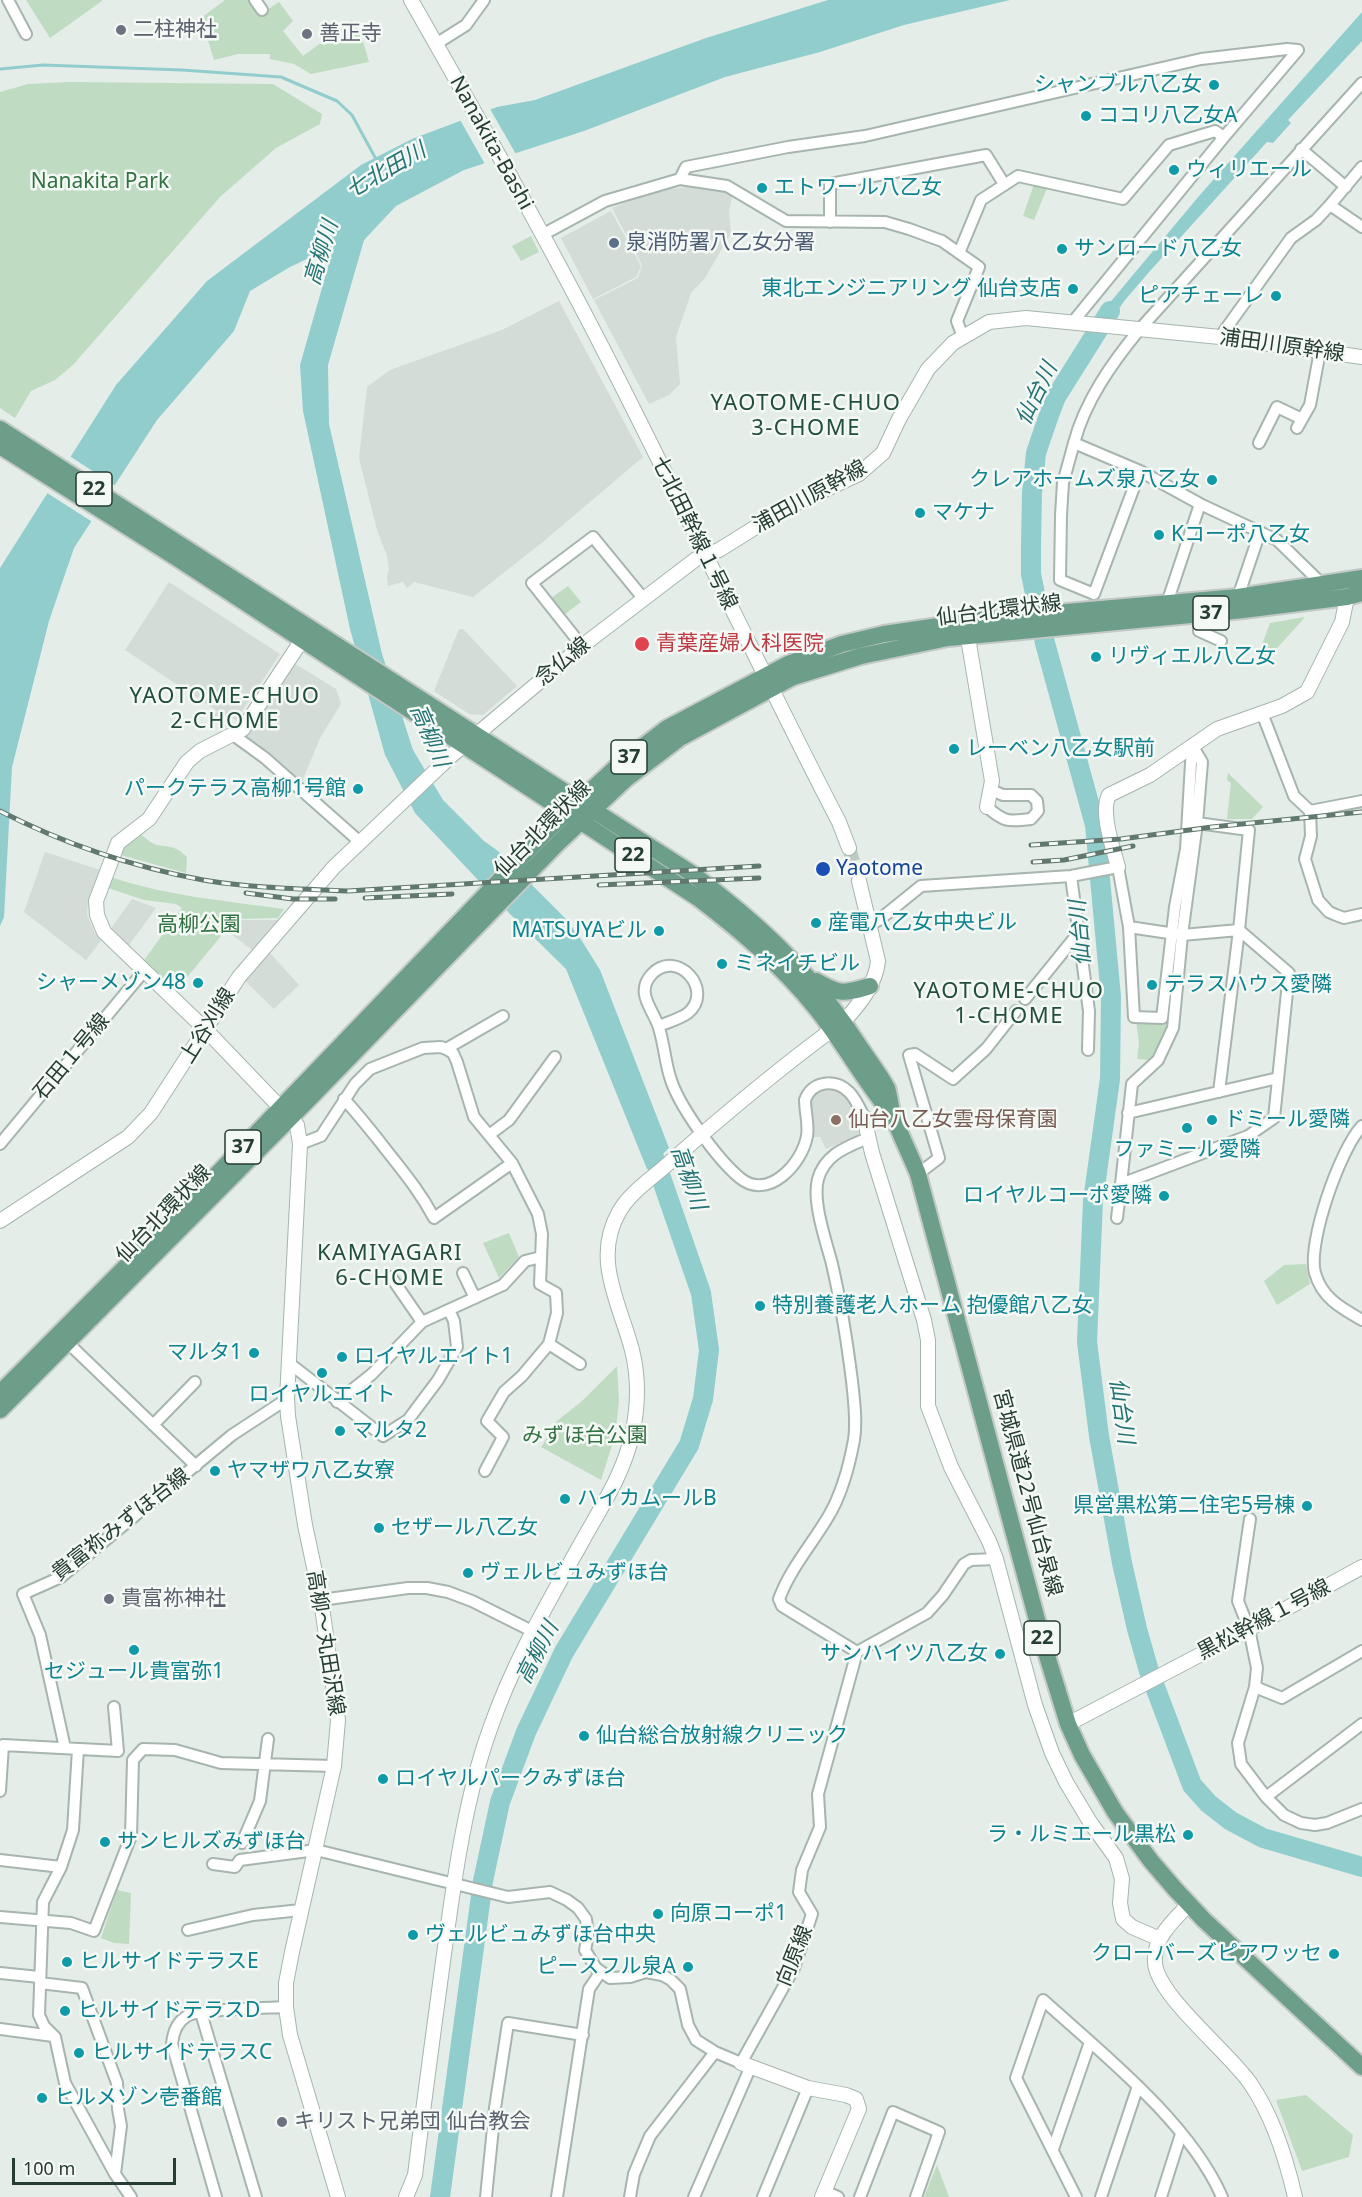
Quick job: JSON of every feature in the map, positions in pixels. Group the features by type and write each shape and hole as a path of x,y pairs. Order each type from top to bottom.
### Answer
{"main road":[{"name":"22","path":"0,429 183,554 302,640 409,710 469,740"},
{"name":"22","path":"0,446 349,653 404,690 469,740 580,811 691,873 725,898 808,975 838,1025"},
{"name":"仙台北環状線","path":"1057,620 1238,597 1362,578"},
{"name":"仙台北環状線","path":"0,1410 68,1343 286,1112 580,811 680,738 767,683 788,664 842,645 884,634 1057,620 1199,614 1354,595"},
{"name":"22","path":"580,811 744,933 838,1025"},
{"path":"808,975 839,993 870,986"},
{"name":"宮城県道22号仙台泉線","path":"838,1025 887,1089 893,1115 918,1174 1044,1646 1068,1724 1082,1755 1115,1812 1151,1861 1189,1904 1362,2067"},
{"name":"仙台北環状線","path":"0,1393 286,1112"}],"street":[{"path":"8,0 26,34"},
{"path":"255,0 262,10"},
{"path":"411,0 436,44 466,25 484,0"},
{"name":"Nanakita-Bashi","path":"436,44 534,221"},
{"path":"680,179 686,167 788,147 865,136 1201,59 1287,49 1298,50 1224,137 1074,323"},
{"path":"1140,471 1094,594 1060,580 1063,483 1078,428 1110,364 1135,329 1362,82"},
{"path":"958,253 981,200 1018,176 1123,199 1169,145 1215,130 1224,137"},
{"path":"1301,149 1346,187"},
{"path":"830,222 830,184 986,155 1004,184"},
{"path":"1220,337 1291,238 1316,220 1362,167"},
{"path":"542,235 605,201 680,179 727,186 786,220 885,222 942,241 979,267 957,321 963,337"},
{"path":"1330,205 1362,227"},
{"name":"七北田幹線１号線","path":"534,221 603,349 701,557 840,822 849,848"},
{"name":"浦田川原幹線","path":"701,557 719,550 788,507 859,474 883,453 899,419 928,369 954,343 988,322 1026,318 1220,337 1362,357"},
{"path":"1259,443 1277,408 1300,423 1310,405 1320,351"},
{"path":"1074,443 1140,471 1200,504 1277,540 1323,585"},
{"path":"1169,604 1169,597 1200,504"},
{"path":"1238,597 1260,532"},
{"path":"582,646 532,583 593,537 643,598"},
{"name":"念仏線","path":"397,808 469,740 582,646 643,598 701,557"},
{"path":"1192,746 1202,762 1197,823 1162,1018 1134,1017 1129,927 1114,867 1106,800 1109,795 1150,775 1192,746 1217,729 1282,706 1307,692 1354,595"},
{"path":"1199,614 1199,631 1221,641"},
{"path":"966,629 992,781 987,807 1000,819 1008,821 1031,819 1038,811 1037,801 1030,795 1003,795 991,790"},
{"path":"286,1112 273,1102 206,1030 104,932 97,915 96,901 118,843 149,819 187,762 200,751 243,729 302,640"},
{"path":"1262,713 1294,796 1310,812 1311,836 1305,860 1318,900 1329,912 1344,918 1362,914"},
{"path":"232,734 266,758 360,842"},
{"path":"1117,1218 1131,1084 1158,1060 1173,1028 1177,935 1186,849 1192,746"},
{"path":"1310,812 1362,801"},
{"name":"上谷刈線","path":"2,1216 128,1137 151,1113 239,977 334,867 397,808"},
{"path":"1197,823 1249,830 1219,1092"},
{"path":"871,924 921,886 1074,875 1114,867"},
{"path":"1074,875 1089,1011 1088,1050"},
{"path":"406,2197 415,2175 476,1777 489,1730 532,1631 622,1468 632,1435 637,1404 633,1352 612,1289 608,1260 611,1229 620,1209 635,1193 702,1134 838,1025 857,1007 877,971 878,961 860,881"},
{"path":"1121,1184 1248,1136 1274,1118 1289,974 1239,930 1177,935 1129,927"},
{"path":"1025,999 1080,931"},
{"path":"659,1026 683,1016 695,1003 696,984 692,976 680,967 669,966 658,969 646,984 645,997 659,1026 670,1078 677,1095 702,1134 741,1179 756,1186 767,1186 780,1179 803,1149 807,1136 805,1100 815,1087 823,1084 840,1085 849,1093 864,1118 868,1138 924,1320 928,1340 928,1406 951,1467 996,1559 1035,1706 1052,1754 1090,1822 1116,1858 1122,1879 1120,1903 1123,1919 1132,1927 1160,1939"},
{"name":"石田１号線","path":"0,1144 144,971"},
{"path":"918,1174 939,1158 909,1055 915,1054 953,1079 986,1049 1016,1011"},
{"path":"446,1049 503,1016"},
{"path":"300,1144 321,1136 344,1099 370,1069 423,1048 441,1047 453,1053 474,1117 512,1163 538,1214 542,1234 540,1284 556,1293 557,1313 549,1344 522,1376 504,1392 487,1421 503,1437 485,1471"},
{"path":"489,1135 509,1120 555,1057"},
{"path":"1128,1113 1278,1078"},
{"path":"344,1099 366,1122 407,1174 434,1218 512,1163"},
{"name":"高柳～丸田沢線","path":"286,1112 297,1125 300,1144 287,1400 305,1525 321,1600 338,1720 334,1766 286,1983 286,2007 290,2035 338,2197"},
{"path":"1362,1126 1349,1145 1335,1178 1317,1232 1313,1264 1315,1275 1335,1306 1362,1320"},
{"path":"868,1138 841,1149 830,1158 823,1168 816,1191 843,1313 849,1353 854,1437 841,1489 828,1516 784,1584 779,1599 782,1606 857,1652 927,1613 943,1595 964,1564 971,1560 996,1559"},
{"path":"338,1402 372,1374 422,1322 503,1285 525,1261 541,1257"},
{"path":"463,1273 475,1298"},
{"path":"391,1277 422,1322"},
{"path":"289,1363 383,1436 408,1420 438,1380 457,1347 453,1321 448,1310"},
{"path":"68,1343 196,1466"},
{"path":"549,1344 580,1364"},
{"path":"153,1425 195,1382"},
{"name":"貴富祢みずほ台線","path":"65,1748 40,1635 23,1594 61,1577 232,1436 287,1400"},
{"path":"1250,1519 1238,1601 1249,1629 1257,1668 1255,1687 1238,1743 1242,1764 1266,1797 1284,1815 1301,1823 1315,1825 1327,1823 1362,1809"},
{"name":"黒松幹線１号線","path":"1068,1724 1362,1567"},
{"path":"321,1600 400,1588 427,1588 472,1600 532,1631"},
{"path":"1255,1687 1282,1698 1362,1651"},
{"name":"向原線","path":"694,2197 746,2064 794,1968 812,1914 799,1892 802,1870 819,1827 818,1794 857,1652"},
{"path":"0,1791 3,1744 118,1751 114,1707"},
{"path":"1266,1797 1362,1724"},
{"path":"235,1829 244,1839 260,1801 268,1739"},
{"path":"78,1749 73,1830 61,1867 44,1902 41,1921 39,2016 53,2036 65,2083 115,2174 131,2197"},
{"path":"0,1917 71,1923 94,1931 131,1836 133,1760 144,1749 175,1750 221,1763 264,1766 334,1766"},
{"path":"213,1864 235,1867 240,1860 316,1850 508,1897 550,1892 567,1900 578,1908 586,1919 588,1935 585,1950 600,1973 610,1978 630,1977 645,1972 662,1975 671,1980 680,1989 688,2025 696,2040 715,2052 808,2088 856,2099 859,2109 828,2195"},
{"path":"0,1860 61,1867"},
{"path":"1189,1904 1173,1921 1156,1949 1155,1963 1160,1979 1172,1997 1251,2083 1281,2145 1295,2197"},
{"path":"188,1930 253,1915 301,1910"},
{"path":"0,1973 82,1988 117,2083 121,2126 115,2174"},
{"path":"556,2197 589,1989 600,1973"},
{"path":"1076,2197 1016,2078 1043,2001 1138,2086 1181,2134 1209,2171 1222,2197"},
{"path":"216,2197 172,2044 172,2036 186,2016 286,2007"},
{"path":"201,2013 256,2197"},
{"path":"486,2197 495,2108 508,2023 583,2036"},
{"path":"0,2028 53,2036"},
{"path":"1053,2149 1090,2042"},
{"path":"630,2197 634,2174 650,2136 715,2052"},
{"path":"1101,2197 1138,2086"},
{"path":"763,2197 808,2088"},
{"path":"861,2197 893,2112 939,2132 916,2197"},
{"path":"1161,2197 1181,2134"}],"shaded area":[{"path":"688,187 733,192 729,211 731,233 705,278 691,293 676,337 680,384 669,395 649,404 594,300 638,278 642,265 612,208 654,191"},
{"path":"611,211 641,266 636,277 593,299 561,238"},
{"path":"559,301 643,457 544,541 473,597 414,582 407,588 403,582 388,586 387,556 377,530 359,458 367,387 390,370 502,330"},
{"path":"169,582 280,654 236,720 227,715 222,722 214,716 217,711 125,650"},
{"path":"459,629 463,629 517,686 483,715 469,714 434,691"},
{"path":"292,662 336,689 341,704 320,738 301,784 243,737"},
{"path":"45,852 100,870 88,902 87,915 101,941 86,960 24,912"},
{"path":"132,899 156,908 127,948 110,930"},
{"path":"235,920 278,920 252,950 227,931"},
{"path":"269,952 299,985 274,1009 244,980"},
{"name":"仙台八乙女雲母保育園","path":"820,1091 839,1091 844,1095 861,1126 858,1135 826,1149 820,1137 812,1137 813,1124 810,1108 812,1100"}],"green space":[{"path":"26,0 102,0 102,1 50,38"},
{"path":"225,0 249,0 261,14 279,2 293,21 283,31 303,56 352,20 361,35 369,62 311,74 294,64 270,59 270,54 238,54 214,60 207,37 197,21"},
{"name":"Nanakita Park","path":"69,82 273,84 322,114 320,124 276,148 220,197 73,365 55,380 31,391 15,418 0,408 0,92 28,84"},
{"path":"1034,184 1047,188 1034,220 1023,216"},
{"path":"531,236 539,252 521,261 512,246"},
{"path":"568,586 581,602 564,615 551,598"},
{"path":"1305,617 1263,664 1256,661 1270,623"},
{"path":"1228,773 1263,807 1252,819 1227,819 1231,783 1227,780"},
{"path":"140,834 150,842 183,853 187,857 186,873 117,854 121,847"},
{"name":"高柳公園","path":"111,877 175,893 284,909 278,918 235,919 174,993 142,963 182,908 176,904 144,900 108,888"},
{"path":"1136,1020 1167,1022 1167,1030 1150,1060 1137,1059 1139,1043"},
{"path":"509,1233 519,1257 499,1278 483,1243"},
{"path":"1306,1264 1310,1284 1277,1305 1264,1281 1284,1265"},
{"name":"みずほ台公園","path":"617,1366 619,1401 615,1436 601,1480 541,1447 557,1421 582,1401"},
{"path":"117,1890 131,1893 129,1944 114,1943 101,1938"},
{"path":"1306,2095 1353,2135 1349,2157 1302,2171 1276,2100"},
{"path":"937,2165 949,2197 924,2197"}],"water":[{"name":"七北田川","path":"828,0 1010,0 904,25 820,52 725,77 584,131 464,170 396,206 364,240 328,365 329,424 382,654 413,750 443,800 566,919 582,941 600,970 669,1148 647,1169 566,969 510,914 415,813 385,755 350,629 303,411 300,365 334,246 290,267 250,291 234,331 157,420 74,548 49,621 12,767 4,917 0,926 0,568 116,385 207,281 361,165 412,139 497,107 535,100 706,38"},
{"name":"仙台川","path":"1362,12 1362,41 1288,120 1291,123 1273,143 1267,142 1150,271 1111,320 1097,318 1199,196"}],"pier":[{"path":"489,107 517,156 486,166 459,118"},
{"path":"68,455 117,487 94,523 44,491"}],"waterway":[{"name":"七北田川","path":"0,69 43,65 182,70 281,77 337,101 352,115 377,161"},
{"name":"仙台川","path":"1110,311 1056,397 1036,453 1031,544 1031,574 1045,643 1095,825 1111,997 1110,1079 1093,1201 1087,1342 1099,1436 1122,1563 1137,1629 1149,1671 1192,1785 1208,1803 1231,1821 1263,1838 1362,1867"},
{"name":"高柳川","path":"440,2197 483,1881 500,1802 526,1732 564,1652 689,1445 703,1399 709,1350 701,1293 647,1137"}],"tunnel":[{"path":"849,848 859,881"}],"railway":[{"path":"0,811 98,853 150,868 221,883 293,889 348,891 759,866"},
{"path":"1031,845 1121,839 1362,812"},
{"path":"1033,862 1064,860 1133,846"},
{"path":"599,885 759,878"},
{"path":"246,893 293,899 335,899"},
{"path":"365,898 452,894"}],"place":[{"name":"二柱神社","path":"121,30"},
{"name":"善正寺","path":"307,34"},
{"name":"シャンブル八乙女","path":"1214,85"},
{"name":"ココリ八乙女A","path":"1086,116"},
{"name":"ウィリエール","path":"1174,170"},
{"name":"エトワール八乙女","path":"762,188"},
{"name":"泉消防署八乙女分署","path":"614,243"},
{"name":"サンロード八乙女","path":"1062,249"},
{"name":"東北エンジニアリング 仙台支店","path":"1073,289"},
{"name":"ピアチェーレ","path":"1276,296"},
{"name":"クレアホームズ泉八乙女","path":"1212,480"},
{"name":"マケナ","path":"920,513"},
{"name":"Kコーポ八乙女","path":"1159,535"},
{"name":"青葉産婦人科医院","path":"642,644"},
{"name":"リヴィエル八乙女","path":"1096,657"},
{"name":"レーベン八乙女駅前","path":"954,749"},
{"name":"パークテラス高柳1号館","path":"358,789"},
{"name":"Yaotome","path":"823,869"},
{"name":"産電八乙女中央ビル","path":"816,923"},
{"name":"MATSUYAビル","path":"659,931"},
{"name":"ミネイチビル","path":"722,964"},
{"name":"シャーメゾン48","path":"198,983"},
{"name":"テラスハウス愛隣","path":"1152,985"},
{"name":"仙台八乙女雲母保育園","path":"836,1120"},
{"name":"ドミール愛隣","path":"1212,1120"},
{"name":"ファミール愛隣","path":"1187,1128"},
{"name":"ロイヤルコーポ愛隣","path":"1164,1196"},
{"name":"特別養護老人ホーム 抱優館八乙女","path":"760,1306"},
{"name":"マルタ1","path":"254,1353"},
{"name":"ロイヤルエイト1","path":"342,1357"},
{"name":"ロイヤルエイト","path":"322,1373"},
{"name":"マルタ2","path":"340,1431"},
{"name":"ヤマザワ八乙女寮","path":"215,1471"},
{"name":"ハイカムールB","path":"565,1499"},
{"name":"県営黒松第二住宅5号棟","path":"1307,1506"},
{"name":"セザール八乙女","path":"379,1528"},
{"name":"ヴェルビュみずほ台","path":"468,1573"},
{"name":"貴富祢神社","path":"109,1599"},
{"name":"セジュール貴富弥1","path":"134,1650"},
{"name":"サンハイツ八乙女","path":"1000,1654"},
{"name":"仙台総合放射線クリニック","path":"584,1736"},
{"name":"ロイヤルパークみずほ台","path":"383,1779"},
{"name":"ラ・ルミエール黒松","path":"1188,1835"},
{"name":"サンヒルズみずほ台","path":"105,1842"},
{"name":"向原コーポ1","path":"658,1914"},
{"name":"ヴェルビュみずほ台中央","path":"413,1935"},
{"name":"クローバーズピアワッセ","path":"1334,1954"},
{"name":"ヒルサイドテラスE","path":"67,1962"},
{"name":"ピースフル泉A","path":"688,1967"},
{"name":"ヒルサイドテラスD","path":"65,2011"},
{"name":"ヒルサイドテラスC","path":"79,2053"},
{"name":"ヒルメゾン壱番館","path":"42,2098"},
{"name":"キリスト兄弟団 仙台教会","path":"282,2122"}],"district":[{"name":"YAOTOME-CHUO 3-CHOME","path":"806,416"},
{"name":"YAOTOME-CHUO 2-CHOME","path":"225,710"},
{"name":"YAOTOME-CHUO 1-CHOME","path":"1009,1004"},
{"name":"KAMIYAGARI 6-CHOME","path":"390,1266"}]}
